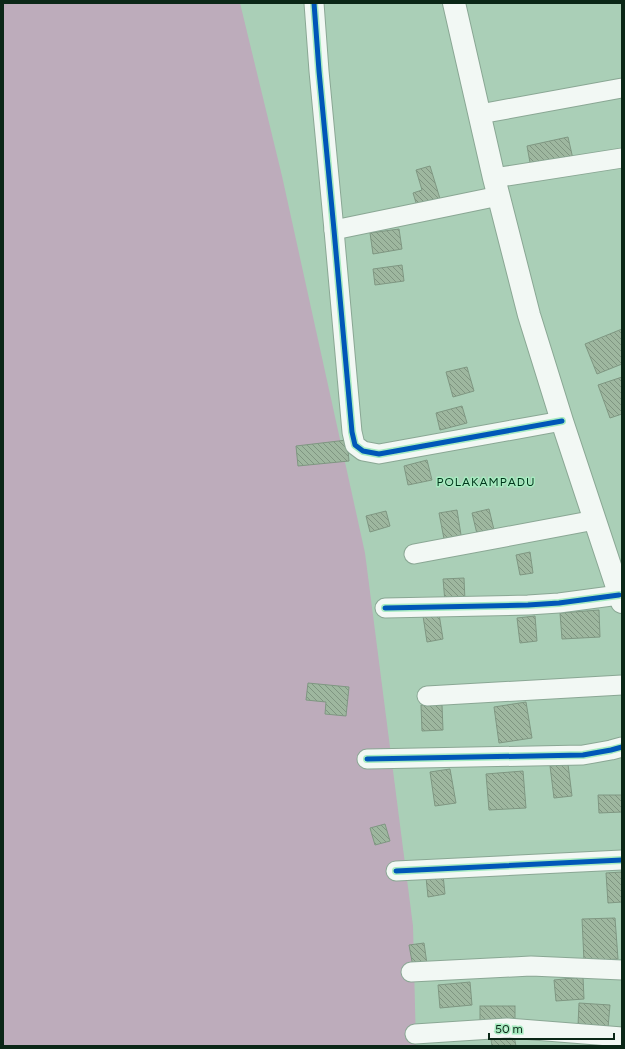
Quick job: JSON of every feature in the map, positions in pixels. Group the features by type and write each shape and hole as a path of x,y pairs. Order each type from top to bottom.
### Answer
{"main road":[{"path":"454,3 529,315 562,421 621,598"}],"street":[{"path":"314,3 352,432 355,445 363,451 379,454 562,421"},
{"path":"480,114 622,88"},
{"path":"334,230 497,187 622,158"},
{"path":"414,554 595,520"},
{"path":"385,608 528,605 621,598"},
{"path":"427,696 622,685"},
{"path":"367,759 583,755 622,747"},
{"path":"396,871 622,860"},
{"path":"411,972 531,966 622,970"},
{"path":"415,1034 507,1028 622,1036"}],"shaded area":[{"path":"3,3 240,3 282,176 365,553 413,926 416,1046 3,1046"}],"building":[{"path":"568,137 573,159 531,168 527,146"},
{"path":"430,166 441,202 418,209 413,193 422,190 416,170"},
{"path":"399,229 402,249 373,254 370,233"},
{"path":"402,265 404,281 375,285 373,269"},
{"path":"622,329 622,364 597,374 585,344"},
{"path":"467,367 474,391 453,397 446,372"},
{"path":"622,377 622,414 610,418 598,385"},
{"path":"462,406 467,423 440,430 436,413"},
{"path":"347,440 349,461 298,466 296,446"},
{"path":"427,460 432,480 408,485 404,466"},
{"path":"489,509 495,534 478,538 472,513"},
{"path":"457,510 462,541 445,544 439,513"},
{"path":"386,511 390,526 370,532 366,516"},
{"path":"530,552 533,573 520,575 516,555"},
{"path":"464,578 465,601 445,602 443,579"},
{"path":"599,610 600,637 562,639 560,613"},
{"path":"439,614 443,639 427,642 423,616"},
{"path":"535,616 537,641 520,643 517,618"},
{"path":"308,683 349,687 346,716 325,714 326,702 306,700"},
{"path":"526,702 532,738 499,743 494,707"},
{"path":"421,705 442,705 443,730 422,731"},
{"path":"568,764 572,796 554,798 550,766"},
{"path":"450,769 456,803 435,806 430,772"},
{"path":"523,771 526,808 489,810 486,774"},
{"path":"598,795 622,795 622,812 599,813"},
{"path":"385,824 390,841 375,845 370,828"},
{"path":"622,872 622,902 608,903 606,873"},
{"path":"443,875 445,894 428,897 426,877"},
{"path":"615,918 618,959 584,961 582,919"},
{"path":"424,943 427,964 413,967 409,945"},
{"path":"583,977 584,999 556,1001 554,980"},
{"path":"470,982 472,1005 440,1008 438,985"},
{"path":"579,1003 610,1005 608,1028 578,1026"},
{"path":"480,1006 515,1006 515,1024 480,1024"},
{"path":"514,1036 516,1046 492,1046 491,1040"}],"cycle path":[{"path":"314,3 352,432 355,445 363,451 379,454 562,421"},
{"path":"385,608 528,605 559,603 619,595"},
{"path":"367,759 583,755 622,747"},
{"path":"396,871 622,860"}],"district":[{"name":"POLAKAMPADU","path":"486,482"}]}
